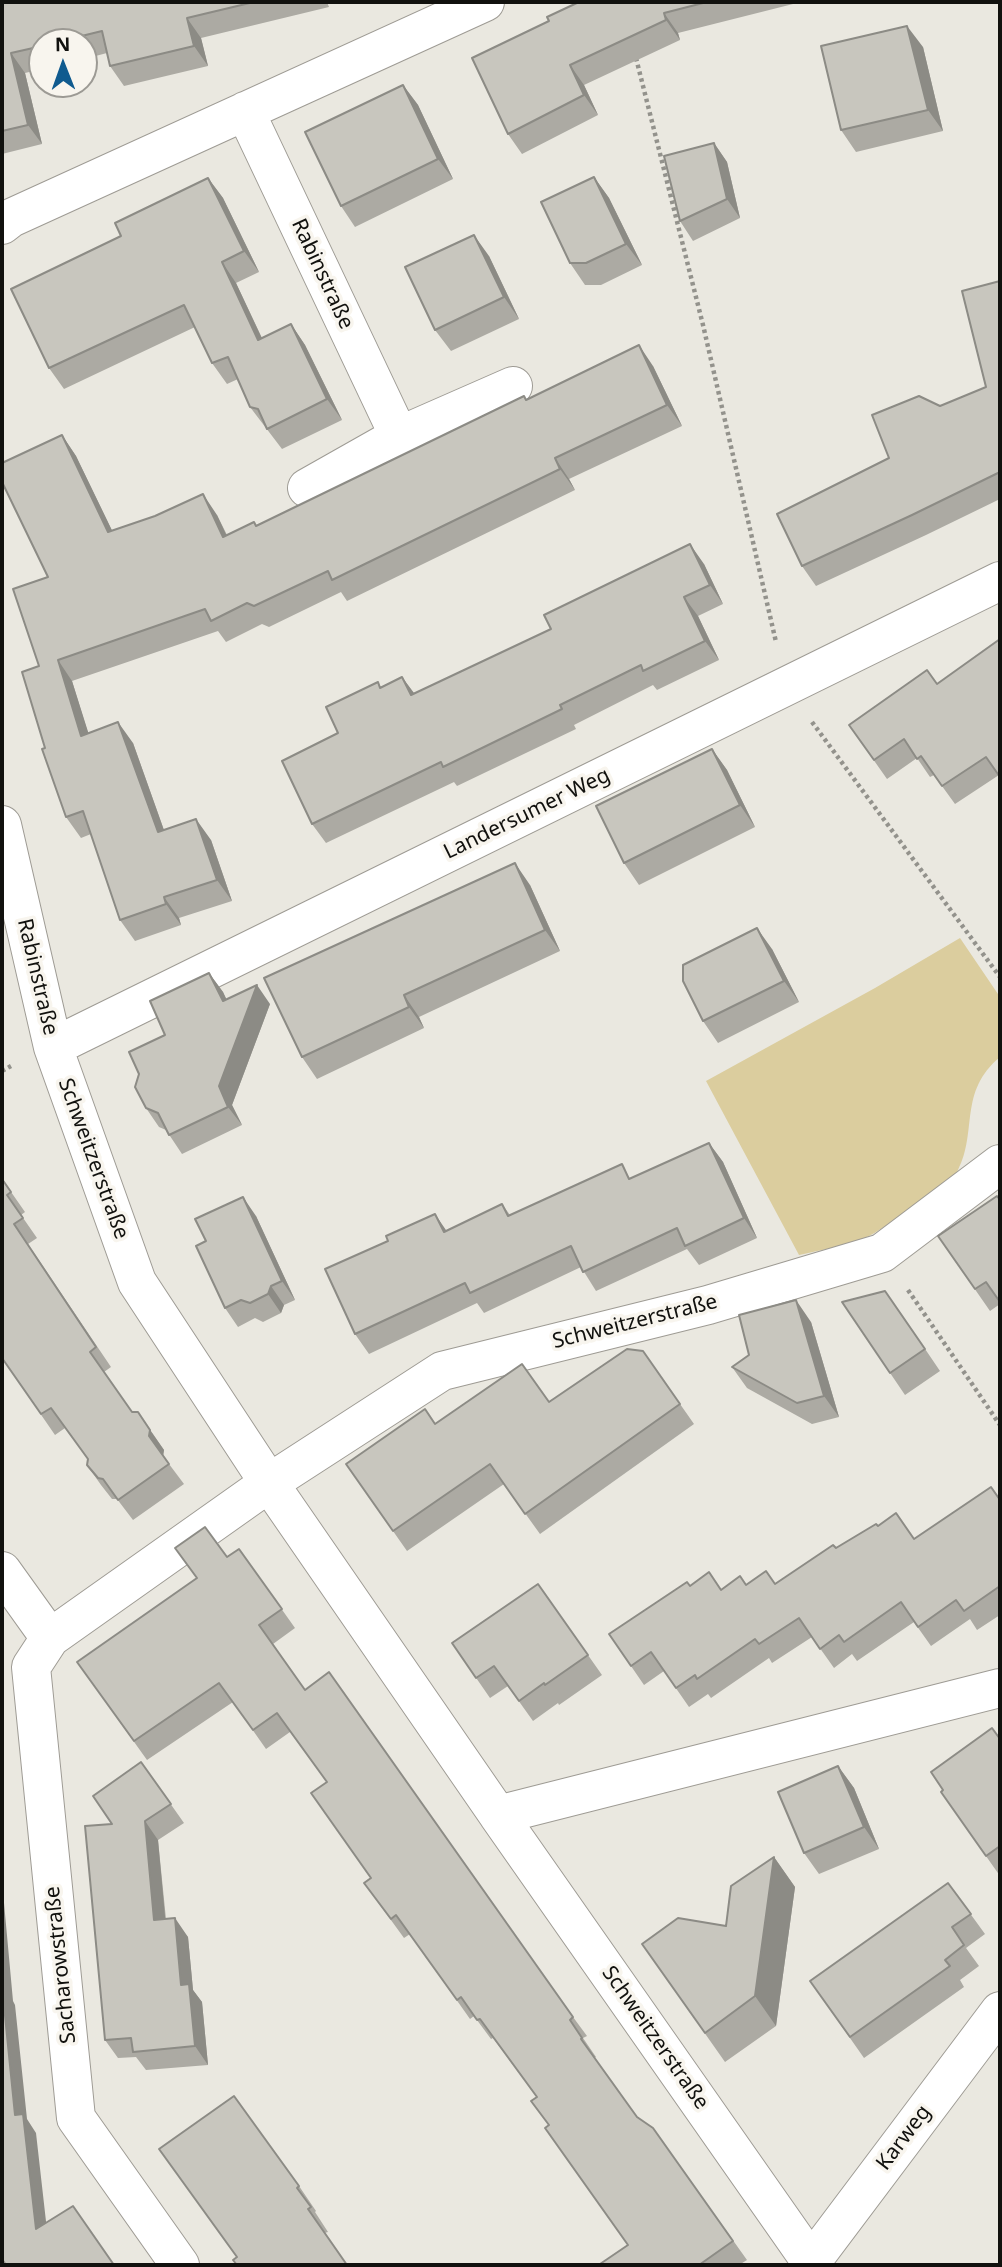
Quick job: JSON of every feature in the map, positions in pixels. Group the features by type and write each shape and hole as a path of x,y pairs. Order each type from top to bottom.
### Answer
{"street":[{"path":"2,225 12,218 485,2"},
{"name":"Rabinstraße","path":"245,111 399,436"},
{"path":"307,488 399,436 513,387"},
{"name":"Landersumer Weg","path":"53,1047 1000,581"},
{"name":"Rabinstraße","path":"2,825 53,1047"},
{"name":"Schweitzerstraße","path":"53,1047 137,1282 269,1483 810,2264"},
{"name":"Schweitzerstraße","path":"269,1483 442,1371 708,1305 882,1253 1000,1164"},
{"name":"Sacharowstraße","path":"180,2265 76,2118 31,1667 50,1637 269,1483"},
{"path":"2,1571 50,1637"},
{"path":"498,1815 1000,1688"},
{"name":"Karweg","path":"810,2264 1000,2011"}],"path":[{"path":"635,55 703,325 786,687 1000,977"},
{"path":"882,1253 1000,1425"}],"shaded area":[{"path":"960,938 1000,997 1000,1057 987,1070 979,1084 964,1155 958,1170 930,1195 875,1233 843,1245 799,1255 706,1081"}],"building":[{"path":"2,2 254,2 187,18 194,46 110,66 102,31 98,32 98,28 28,28 28,49 11,53 28,125 2,131"},
{"path":"579,2 707,2 664,13 666,20 570,65 584,95 508,134 472,58 549,21 547,17"},
{"path":"907,26 928,110 841,130 821,46"},
{"path":"403,85 438,159 341,206 305,132"},
{"path":"714,143 727,199 680,221 664,156"},
{"path":"594,177 626,244 586,263 570,263 541,202"},
{"path":"208,178 244,251 222,262 258,340 291,324 327,399 267,429 258,409 250,407 228,357 212,363 184,305 49,368 11,289 121,236 115,223"},
{"path":"474,235 504,297 435,330 405,267"},
{"path":"1000,281 1000,472 802,566 777,514 889,458 872,415 919,396 940,406 986,387 962,291"},
{"path":"639,345 667,405 555,458 560,469 332,580 328,571 254,606 247,603 211,621 205,609 58,660 81,736 118,722 158,832 196,819 217,880 164,897 166,904 120,920 83,811 66,817 42,749 45,748 22,672 39,666 13,589 48,577 2,482 2,463 62,435 108,532 155,516 203,494 223,537 254,522 256,526 524,396 526,400"},
{"path":"690,544 710,585 684,597 705,641 643,671 641,665 560,705 562,709 443,767 441,762 312,824 282,761 338,733 326,707 378,682 380,688 402,677 411,695 551,629 544,615"},
{"path":"1000,639 1000,777 986,757 942,786 921,756 917,759 904,739 874,760 849,725 927,670 937,684"},
{"path":"712,749 740,805 624,863 596,806"},
{"path":"515,863 545,930 404,995 409,1007 302,1057 264,978"},
{"path":"757,928 784,981 703,1021 683,981 683,965"},
{"path":"209,973 223,1001 257,985 219,1086 228,1107 169,1135 158,1113 146,1108 135,1087 139,1074 129,1052 165,1035 150,1001"},
{"path":"709,1143 744,1218 685,1246 677,1228 583,1272 571,1246 470,1293 465,1283 355,1334 325,1269 388,1241 386,1236 435,1214 444,1232 502,1204 508,1216 622,1164 629,1179"},
{"path":"2,1179 11,1192 7,1195 23,1218 14,1224 96,1347 90,1352 132,1412 138,1412 150,1430 149,1436 169,1464 118,1500 103,1479 98,1478 87,1465 88,1459 51,1408 41,1414 2,1358"},
{"path":"997,1196 1000,1200 1000,1302 986,1282 975,1289 938,1236"},
{"path":"243,1197 282,1281 271,1286 268,1294 250,1303 241,1300 225,1308 196,1246 206,1241 195,1219"},
{"path":"885,1291 925,1349 890,1373 842,1302"},
{"path":"796,1300 824,1396 797,1403 732,1367 749,1355 739,1315"},
{"path":"627,1349 643,1351 680,1404 525,1514 490,1464 393,1531 346,1464 425,1409 435,1424 522,1364 549,1402"},
{"path":"991,1487 1000,1500 1000,1586 964,1611 956,1600 918,1627 901,1602 844,1642 839,1635 820,1649 799,1618 759,1644 755,1639 697,1679 695,1675 676,1688 651,1652 631,1666 609,1634 687,1582 690,1586 709,1572 721,1590 740,1576 746,1585 766,1571 775,1584 833,1545 836,1548 876,1524 878,1526 896,1513 914,1539"},
{"path":"205,1527 227,1557 239,1549 282,1609 259,1625 305,1690 329,1672 573,2017 570,2020 581,2039 637,2117 653,2128 733,2241 699,2265 600,2264 628,2245 545,2128 549,2125 531,2101 537,2097 480,2019 477,2020 461,1997 457,2000 396,1915 391,1919 364,1883 371,1878 311,1793 327,1782 277,1713 253,1730 219,1683 134,1741 77,1662 197,1578 175,1548"},
{"path":"538,1584 588,1655 519,1701 494,1666 476,1678 452,1643"},
{"path":"992,1728 1000,1739 1000,1846 986,1856 941,1792 943,1790 931,1772"},
{"path":"141,1762 171,1804 145,1821 154,1920 175,1918 181,1985 189,1984 195,2046 133,2052 131,2038 105,2040 85,1826 112,1824 93,1796"},
{"path":"838,1766 864,1827 804,1853 778,1792"},
{"path":"774,1857 755,1996 705,2033 642,1944 678,1918 726,1926 731,1886"},
{"path":"948,1883 971,1914 952,1927 964,1945 945,1960 950,1966 850,2037 810,1981"},
{"path":"2,1986 15,2115 23,2114 36,2229 73,2206 114,2265 6,2265 2,2259"},
{"path":"234,2096 299,2186 297,2188 311,2207 308,2209 347,2265 237,2265 233,2260 237,2257 159,2149"}]}
